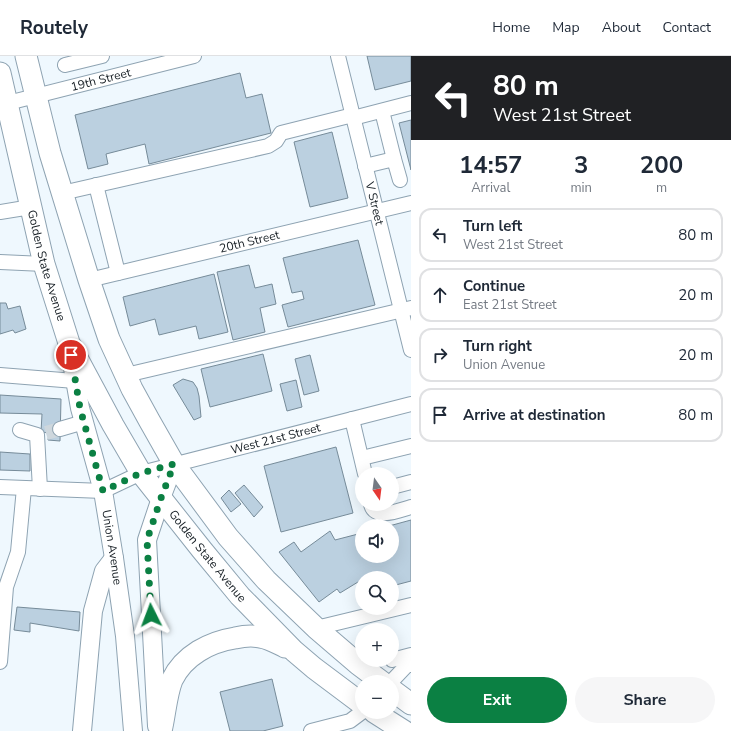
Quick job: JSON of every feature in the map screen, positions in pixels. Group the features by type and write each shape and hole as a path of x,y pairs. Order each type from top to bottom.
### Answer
{"highway":[{"path":"31,57 36,95 50,153 89,280 109,339 149,420 174,464 228,537 266,580 316,628 373,675"},
{"path":"0,73 4,103"},
{"name":"Golden State Avenue","path":"4,103 44,264 69,343 141,473 240,596 294,651 355,699"},
{"path":"161,731 172,681 178,670 198,650 214,642 249,636 270,640 294,651"},
{"path":"399,695 411,704"},
{"path":"385,719 404,731"}],"main road":[{"name":"Union Avenue","path":"69,343 84,422 103,491 124,623 133,731"},
{"path":"157,731 147,540 174,464"},
{"path":"82,731 93,611 104,571 114,558"}],"street":[{"path":"70,87 64,61 102,56"},
{"path":"107,56 112,76"},
{"name":"19th Street","path":"4,103 112,76 149,61 194,56"},
{"name":"V Street","path":"338,56 377,212 406,310 411,350"},
{"path":"62,192 268,146 276,141 281,133 382,111 411,103"},
{"path":"382,111 400,180"},
{"path":"365,166 394,159"},
{"path":"96,185 118,273"},
{"name":"20th Street","path":"89,280 411,203"},
{"path":"0,212 31,207"},
{"path":"0,262 44,264"},
{"path":"126,375 406,310"},
{"path":"0,375 75,381"},
{"name":"West 21st Street","path":"103,491 141,473 411,404"},
{"path":"352,419 364,467"},
{"path":"60,429 84,422"},
{"path":"20,430 42,434 40,489"},
{"path":"362,458 411,446"},
{"path":"399,485 411,482"},
{"path":"0,487 103,491"},
{"path":"0,662 6,587 18,552 24,488"},
{"path":"399,510 411,507"},
{"path":"374,511 380,514 393,511"},
{"path":"316,628 411,605"},
{"path":"399,660 410,660"},
{"path":"396,675 410,660"},
{"path":"312,731 350,721 355,717"}],"building":[{"path":"367,56 411,56 411,81 375,90"},
{"path":"240,73 246,98 262,94 271,133 149,164 145,144 106,154 108,164 88,169 75,115"},
{"path":"411,120 411,170 399,123"},
{"path":"332,132 348,198 310,207 294,142"},
{"path":"358,240 375,305 288,327 282,305 304,299 302,291 292,293 283,258"},
{"path":"249,265 255,288 272,284 276,304 260,308 265,332 233,340 217,272"},
{"path":"214,274 228,332 199,339 196,326 159,335 155,319 130,326 123,297"},
{"path":"0,303 6,303 8,309 20,306 26,329 15,333 13,330 0,334"},
{"path":"263,354 272,391 210,407 201,369"},
{"path":"310,355 319,391 304,395 295,359"},
{"path":"183,379 193,382 197,388 201,417 194,420 173,385"},
{"path":"296,380 302,407 287,411 280,384"},
{"path":"0,395 61,399 60,441 48,440 49,433 41,432 42,414 0,413"},
{"path":"336,447 353,513 281,532 264,466"},
{"path":"0,452 30,454 30,471 0,470"},
{"path":"244,485 263,507 254,517 235,493"},
{"path":"229,490 241,504 231,512 221,498"},
{"path":"411,520 411,581 399,584 399,571 355,571 355,584 340,593 337,589 319,602 279,552 294,542 301,552 330,531 335,540 355,535 355,563 399,563 399,523"},
{"path":"17,607 80,612 79,631 30,623 30,632 14,630"},
{"path":"272,679 283,726 263,731 230,731 220,692"}],"tunnel":[{"path":"46,433 60,429"}],"route":[{"path":"71,355 80,408 103,491 141,473 174,464 147,540 151,615"}]}
